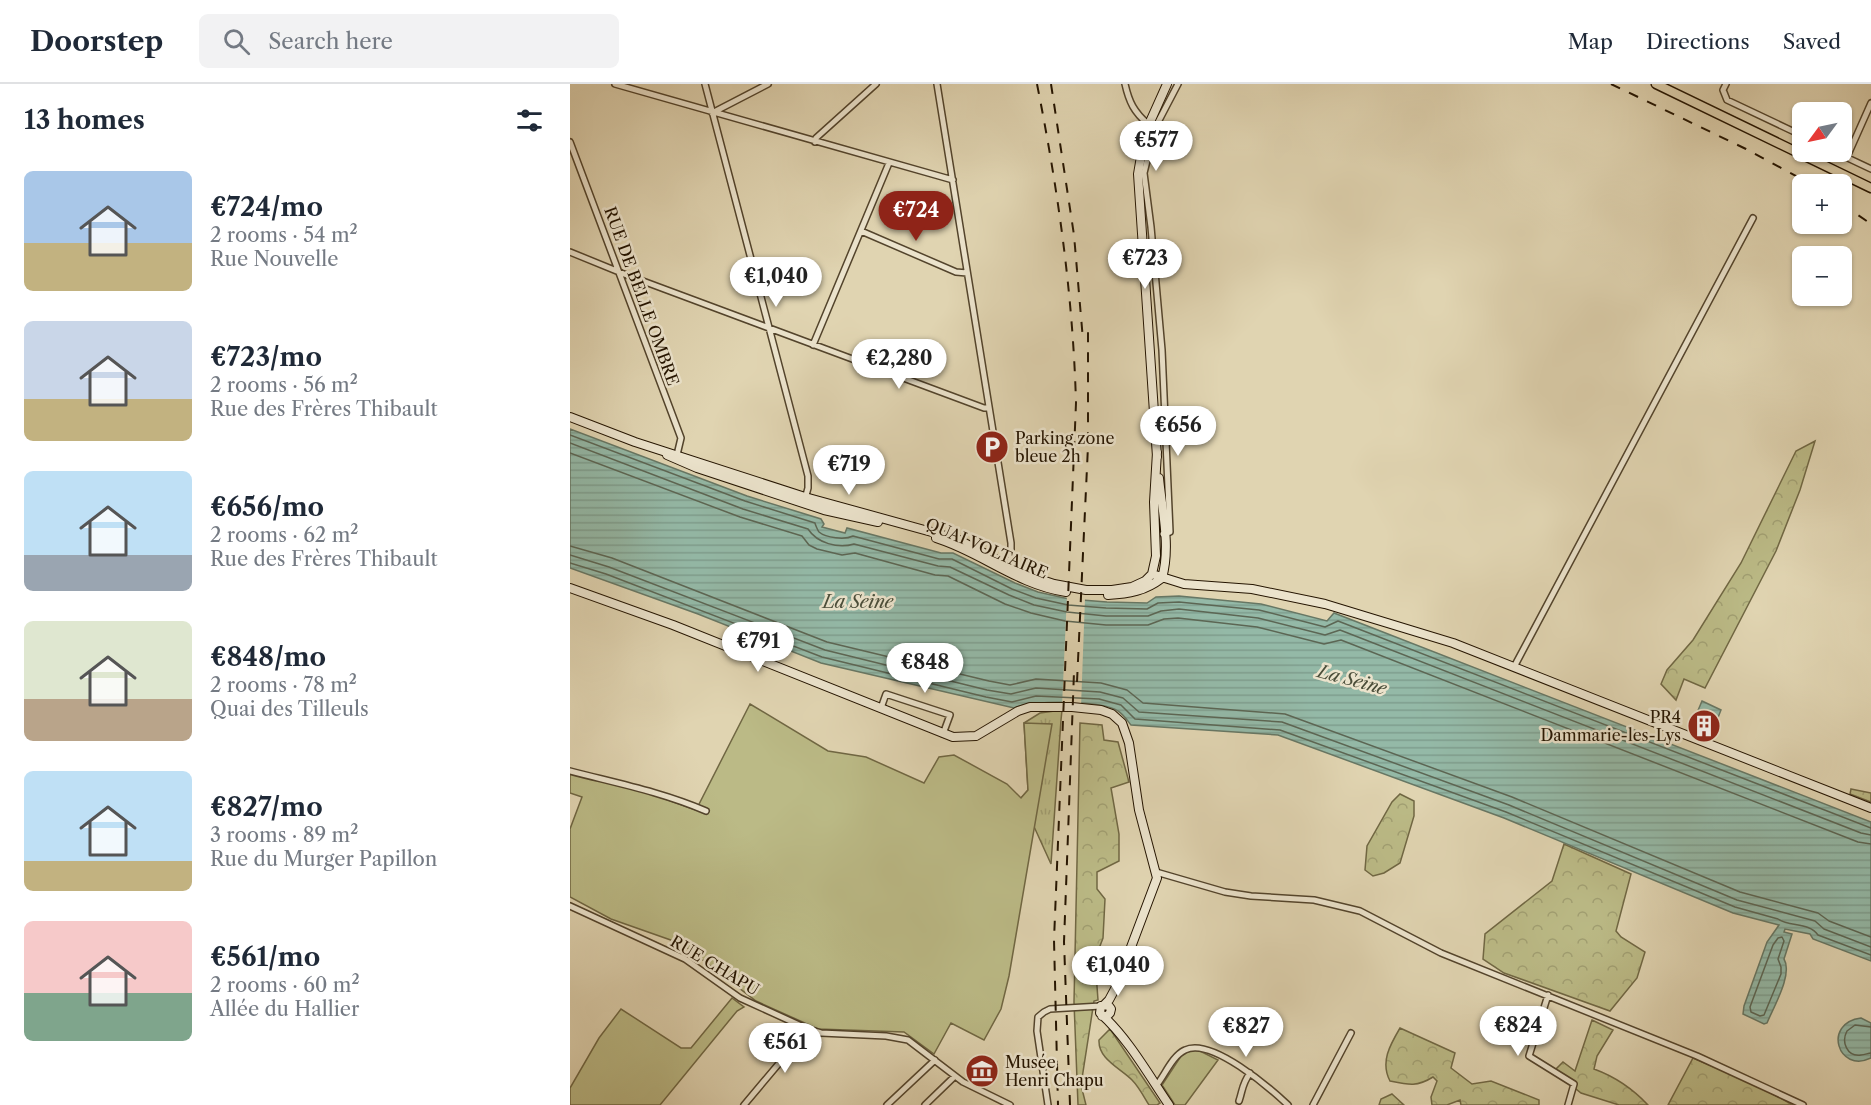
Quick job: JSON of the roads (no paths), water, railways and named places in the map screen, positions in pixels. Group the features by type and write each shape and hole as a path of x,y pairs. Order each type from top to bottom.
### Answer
{"main road":[{"path":"1656,84 1871,188"}],"street":[{"path":"615,84 953,180"},
{"path":"705,84 808,476 805,500"},
{"path":"712,113 768,84"},
{"path":"814,142 876,84"},
{"path":"937,84 1011,543 1011,558 1006,568"},
{"path":"1125,84 1133,110 1148,124"},
{"path":"1162,578 1165,567 1160,534 1139,191 1141,152 1148,124 1167,84"},
{"path":"1160,534 1170,532 1161,350 1151,227 1144,173 1155,128 1178,84"},
{"path":"1725,87 1727,100 1792,131"},
{"path":"1852,146 1871,103"},
{"name":"RUE DE BELLE OMBRE","path":"570,142 681,438 677,458"},
{"path":"1852,160 1871,169"},
{"path":"813,345 889,163"},
{"path":"1514,667 1753,218"},
{"path":"861,231 956,272 967,273"},
{"path":"570,252 919,385 989,408"},
{"name":"QUAI VOLTAIRE","path":"570,417 677,458 805,500 957,540 1044,587 1087,595 1127,594 1148,588 1162,578"},
{"path":"1155,427 1164,427"},
{"path":"1160,534 1152,574 1162,578 1184,584 1252,590 1325,604 1453,644 1871,808"},
{"name":"QUAI VOLTAIRE","path":"1006,568 1054,584 1092,590 1132,587 1145,581 1152,574"},
{"path":"570,588 673,626 952,737 976,736 1018,711 1030,707 1082,708 1112,714 1122,723 1128,738 1139,810 1156,872 1155,885 1105,1010"},
{"path":"881,708 886,694 950,715 943,734"},
{"path":"570,771 646,789 706,811"},
{"path":"1156,872 1225,892 1314,900 1360,911 1441,953 1697,1056 1803,1105"},
{"name":"RUE CHAPU","path":"570,906 685,959 740,998 808,1029 830,1034 899,1037 908,1040 955,1076 1010,1105"},
{"path":"1548,995 1529,1056 1574,1084 1568,1105"},
{"path":"1048,1105 1036,1021 1046,1010 1073,1008 1105,1010"},
{"path":"1105,1010 1169,1105"},
{"path":"744,1105 808,1029"},
{"path":"1312,1105 1351,1033"},
{"path":"1156,1086 1178,1054 1187,1049 1198,1048 1217,1054 1250,1073 1288,1105"},
{"path":"887,1105 935,1060"},
{"path":"1239,1101 1242,1085 1250,1073"},
{"path":"926,1105 955,1076"}],"water":[{"name":"La Seine","path":"570,429 747,496 821,519 824,524 822,527 845,533 847,528 941,553 953,553 1038,592 1069,599 1107,602 1147,603 1156,597 1179,596 1261,604 1327,621 1334,613 1871,822 1871,961 1813,939 1810,934 1785,929 1784,932 1792,934 1784,959 1786,973 1778,999 1767,1023 1764,1024 1743,1014 1744,1006 1767,942 1779,925 1733,913 1504,818 1278,735 1131,725 1123,715 1110,707 1083,703 1035,704 1014,708 821,663 698,614 570,568"},
{"name":"PR4 Dammarie-les-Lys","path":"1702,701 1721,710 1708,743 1688,734"},
{"path":"1861,1018 1871,1023 1871,1058 1859,1061 1843,1054 1838,1037 1841,1029 1849,1022"}],"railway":[{"path":"1037,84 1052,163 1068,283 1076,403 1054,940 1058,1105"},
{"path":"1051,84 1074,235 1083,340"},
{"path":"1611,84 1792,174"},
{"path":"1852,211 1871,224"},
{"path":"1077,682 1088,446 1088,332"},
{"path":"1070,1105 1064,942 1074,672"}],"place":[{"name":"Parking zone bleue 2h","path":"992,447"},
{"name":"PR4 Dammarie-les-Lys","path":"1704,726"},
{"name":"Musée Henri Chapu","path":"982,1071"}]}
